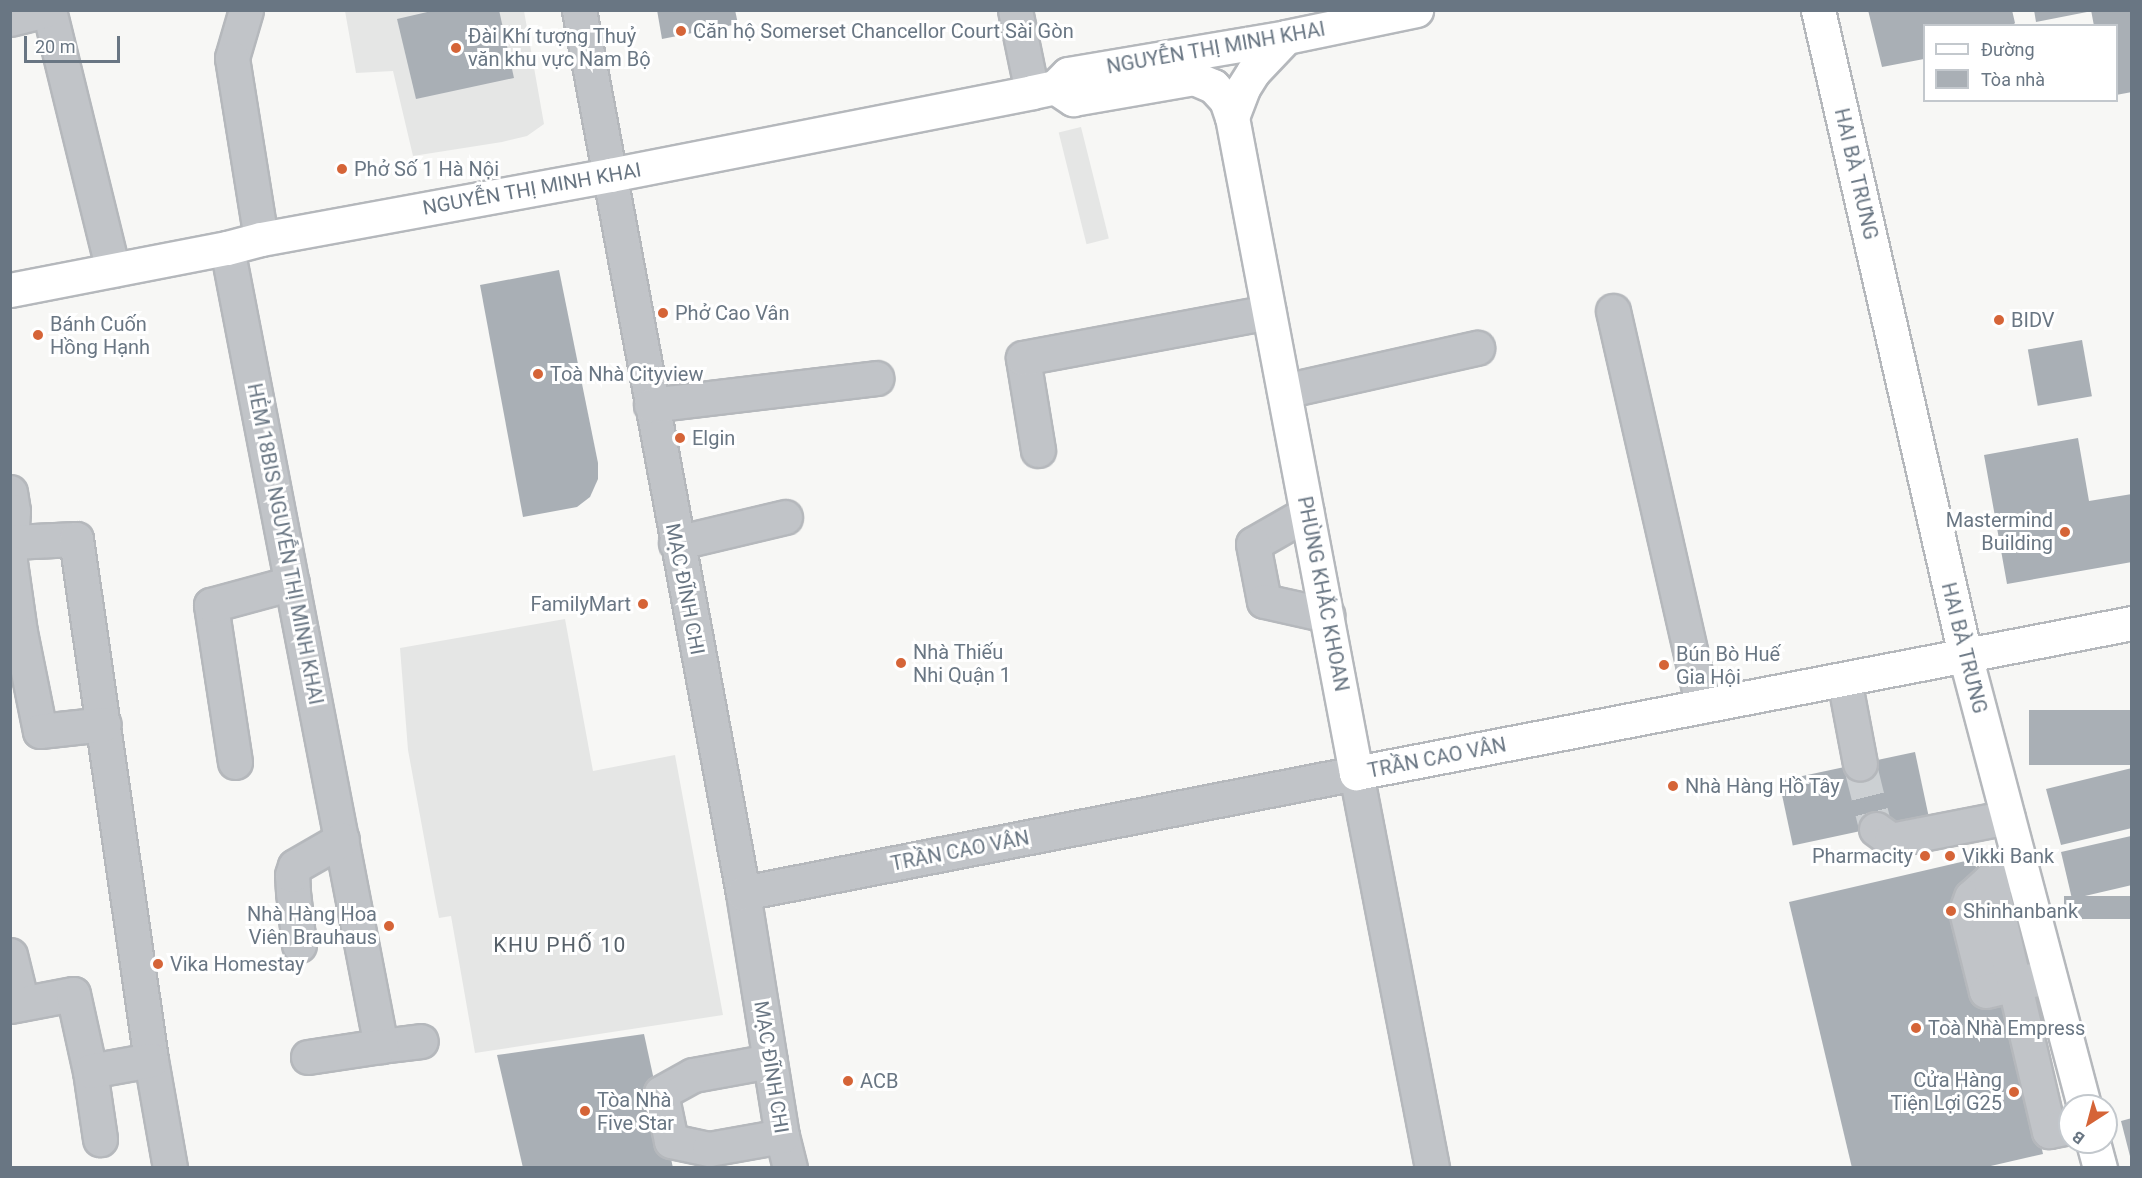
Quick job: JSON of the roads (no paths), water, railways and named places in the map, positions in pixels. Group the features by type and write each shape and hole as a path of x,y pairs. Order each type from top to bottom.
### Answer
{"main road":[{"name":"NGUYỄN THỊ MINH KHAI","path":"10,290 227,248 261,239 610,175 1043,89 1068,74 1286,37 1416,10"},
{"name":"HAI BÀ TRƯNG","path":"1818,10 1965,655 2081,1094"},
{"path":"1232,117 1244,87 1253,72 1286,37"},
{"name":"NGUYỄN THỊ MINH KHAI","path":"1043,89 1073,99 1194,78 1213,86 1226,100 1232,117"},
{"name":"PHÙNG KHẮC KHOAN","path":"1232,117 1356,773"},
{"name":"TRẦN CAO VÂN","path":"1356,773 2132,623"}],"street":[{"path":"10,19 48,10 113,270"},
{"path":"246,10 232,58 261,239"},
{"name":"MẠC ĐĨNH CHI","path":"579,10 676,543 743,893 782,1136 790,1167"},
{"path":"1015,10 1043,89"},
{"name":"HẺM 18BIS NGUYỄN THỊ MINH KHAI","path":"227,248 381,1046"},
{"path":"1613,311 1703,706"},
{"path":"1038,450 1023,358 1269,312"},
{"path":"1284,391 1477,348"},
{"path":"651,405 876,378"},
{"path":"1307,513 1253,544 1264,601 1327,615"},
{"path":"676,543 785,517"},
{"path":"104,724 40,731 20,632 11,529 76,539 104,724 152,1060 170,1167"},
{"path":"235,762 211,605 292,583"},
{"path":"1844,679 1860,764"},
{"name":"TRẦN CAO VÂN","path":"743,893 1356,773"},
{"name":"PHÙNG KHẮC KHOAN","path":"1356,773 1430,1167"},
{"path":"1876,829 1891,840 2008,817"},
{"path":"299,945 292,875 295,866 342,839"},
{"path":"2022,872 1990,880 2015,985 2058,1123"},
{"path":"10,956 16,1005 73,994 90,1071 100,1139"},
{"path":"2015,985 2049,975"},
{"path":"308,1057 421,1041"},
{"path":"90,1071 152,1060"},
{"path":"770,1061 693,1075 661,1093 671,1141 709,1149 782,1136"}],"tunnel":[{"path":"1860,764 1876,829"}],"place":[{"name":"Căn hộ Somerset Chancellor Court Sài Gòn","path":"681,31"},
{"name":"Đài Khí tượng Thuỷ văn khu vực Nam Bộ","path":"456,48"},
{"name":"Phở Số 1 Hà Nội","path":"342,169"},
{"name":"Phở Cao Vân","path":"663,313"},
{"name":"BIDV","path":"1999,320"},
{"name":"Bánh Cuốn Hồng Hạnh","path":"38,335"},
{"name":"Toà Nhà Cityview","path":"538,374"},
{"name":"Elgin","path":"680,438"},
{"name":"Mastermind Building","path":"2065,532"},
{"name":"FamilyMart","path":"643,604"},
{"name":"Nhà Thiếu Nhi Quận 1","path":"901,663"},
{"name":"Bún Bò Huế Gia Hội","path":"1664,665"},
{"name":"Nhà Hàng Hồ Tây","path":"1673,786"},
{"name":"Pharmacity","path":"1925,856"},
{"name":"Vikki Bank","path":"1950,856"},
{"name":"Shinhanbank","path":"1951,911"},
{"name":"Nhà Hàng Hoa Viên Brauhaus","path":"389,926"},
{"name":"Vika Homestay","path":"158,964"},
{"name":"Toà Nhà Empress","path":"1916,1028"},
{"name":"ACB","path":"848,1081"},
{"name":"Cửa Hàng Tiện Lợi G25","path":"2014,1092"},
{"name":"Tòa Nhà Five Star","path":"585,1111"}],"district":[{"name":"KHU PHỐ 10","path":"560,945"}]}
